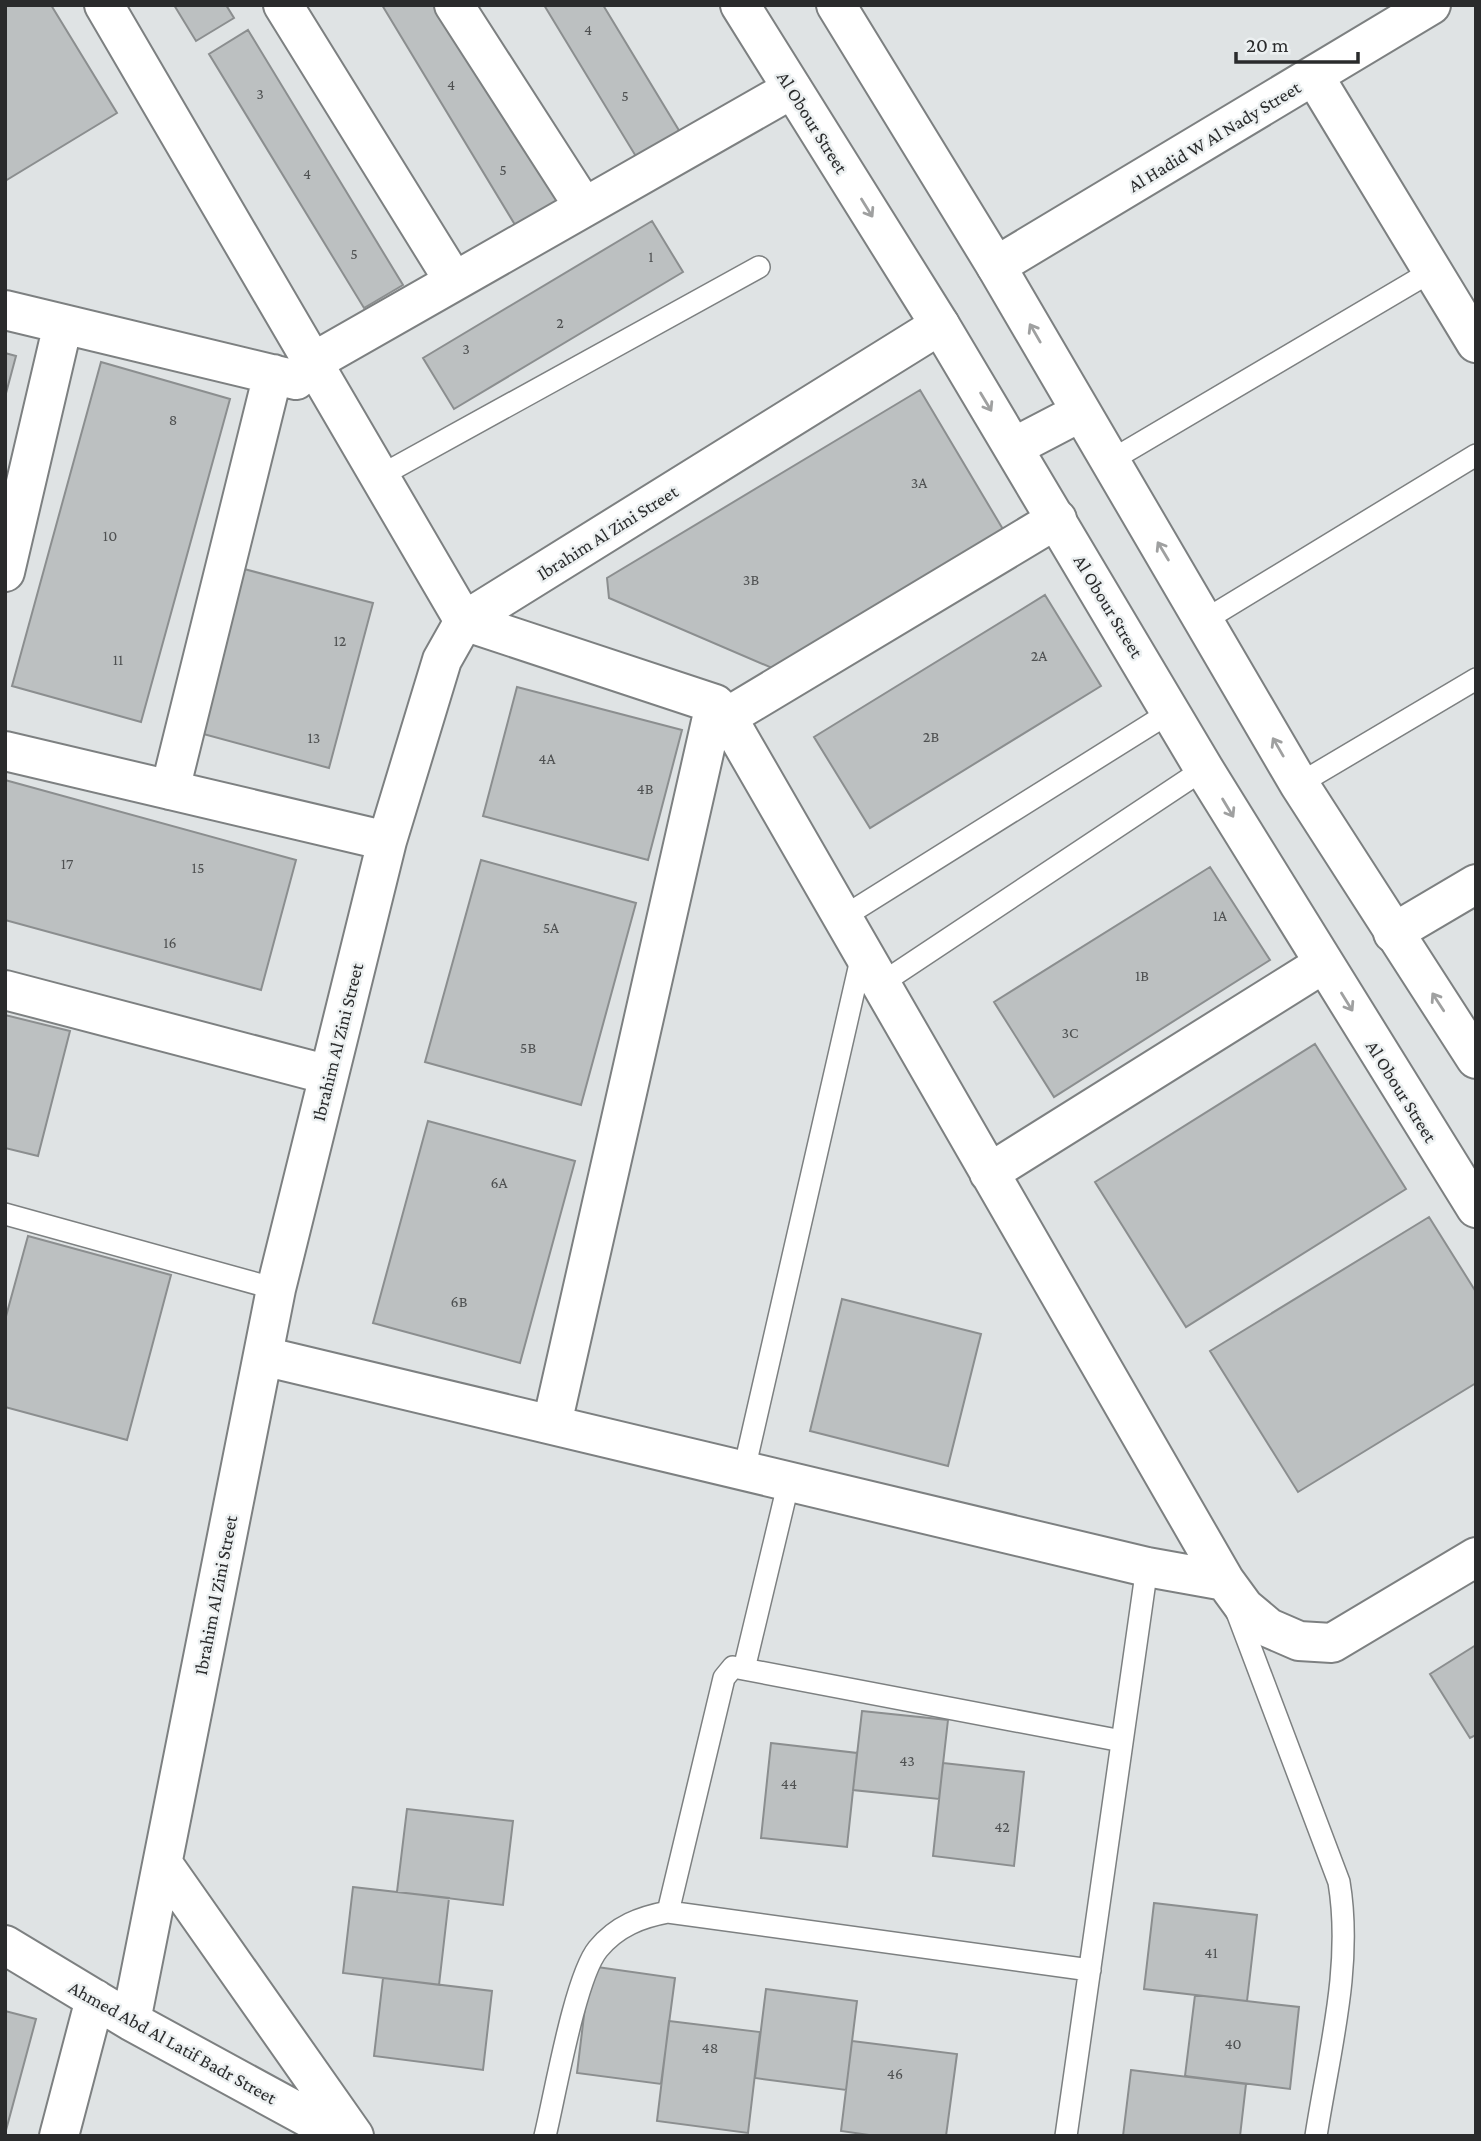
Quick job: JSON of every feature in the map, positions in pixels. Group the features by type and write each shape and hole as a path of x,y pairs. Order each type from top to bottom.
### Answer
{"street":[{"path":"104,5 464,621 721,710 1225,1581 1244,1607 1269,1628 1299,1641 1332,1643 1476,1557"},
{"path":"283,5 454,281"},
{"path":"454,5 584,207"},
{"name":"Al Obour Street","path":"740,5 940,325 1172,711 1204,769 1476,1208"},
{"path":"836,5 996,266 1299,784 1476,1059"},
{"name":"Al Hadid W Al Nady Street","path":"996,266 1431,5"},
{"path":"1314,76 1476,343"},
{"path":"5,310 273,374 321,375 454,281 792,89"},
{"path":"5,572 63,324"},
{"name":"Ibrahim Al Zini Street","path":"131,2021 276,1289 387,841 442,660 464,621 940,325"},
{"path":"170,790 273,374"},
{"path":"1013,447 1081,412"},
{"path":"552,1424 721,710 1057,519"},
{"path":"5,751 387,841"},
{"path":"1393,933 1476,884"},
{"path":"989,1173 1323,964"},
{"path":"5,990 329,1075"},
{"path":"263,1356 1147,1567 1225,1581"},
{"path":"163,1864 354,2136"},
{"name":"Ahmed Abd Al Latif Badr Street","path":"5,1945 131,2021 342,2136"},
{"path":"59,2136 95,1999"}],"lane":[{"path":"380,476 759,267"},
{"path":"1110,461 1432,271"},
{"path":"1205,620 1476,455"},
{"path":"1299,784 1476,679"},
{"path":"841,919 1172,711"},
{"path":"744,1470 870,970 1204,769"},
{"path":"5,1214 276,1289"},
{"path":"744,1669 789,1481"},
{"path":"1066,2136 1147,1567"},
{"path":"1225,1581 1339,1881 1344,1908 1345,1952 1316,2136"},
{"path":"668,1912 724,1678 733,1667 1122,1741"},
{"path":"545,2136 584,1974 597,1950 617,1930 641,1917 668,1912 1090,1970"}],"building":[{"path":"5,5 51,5 117,113 5,181"},
{"path":"174,5 226,5 234,18 196,41"},
{"path":"382,5 441,5 566,212 523,238"},
{"path":"544,5 603,5 686,142 643,168"},
{"path":"248,30 403,285 364,308 209,54"},
{"path":"652,221 683,272 454,409 423,358"},
{"path":"5,353 16,356 5,397"},
{"path":"101,362 230,399 141,722 12,686"},
{"path":"920,390 1004,531 772,668 609,598 607,578"},
{"path":"229,565 373,603 329,768 185,729"},
{"path":"1045,595 1101,686 870,828 814,737"},
{"path":"517,687 682,730 648,860 483,816"},
{"path":"5,780 296,860 261,990 5,920"},
{"path":"481,860 636,903 581,1105 425,1062"},
{"path":"1210,867 1270,960 1054,1097 994,1002"},
{"path":"5,1015 70,1031 38,1156 5,1148"},
{"path":"1315,1044 1406,1189 1186,1327 1095,1182"},
{"path":"428,1121 575,1161 520,1363 373,1323"},
{"path":"1429,1217 1476,1292 1476,1383 1298,1492 1210,1351"},
{"path":"28,1236 171,1275 127,1440 5,1407 5,1320"},
{"path":"842,1299 981,1334 948,1466 810,1431"},
{"path":"1476,1645 1476,1735 1470,1738 1430,1674"},
{"path":"862,1711 948,1720 939,1799 853,1790"},
{"path":"771,1743 857,1753 847,1847 761,1838"},
{"path":"943,1763 1024,1772 1014,1866 933,1856"},
{"path":"407,1809 513,1821 503,1905 397,1892"},
{"path":"353,1887 449,1898 439,1985 343,1973"},
{"path":"1154,1903 1257,1915 1247,2001 1144,1989"},
{"path":"590,1966 675,1978 661,2084 577,2073"},
{"path":"383,1978 492,1991 483,2070 374,2056"},
{"path":"766,1989 857,2001 846,2090 755,2078"},
{"path":"1195,1995 1299,2007 1290,2089 1185,2076"},
{"path":"5,2011 36,2019 5,2134"},
{"path":"669,2021 760,2032 748,2133 657,2121"},
{"path":"852,2041 957,2054 946,2136 876,2136 841,2131"},
{"path":"1131,2070 1246,2084 1240,2136 1123,2136"}]}
